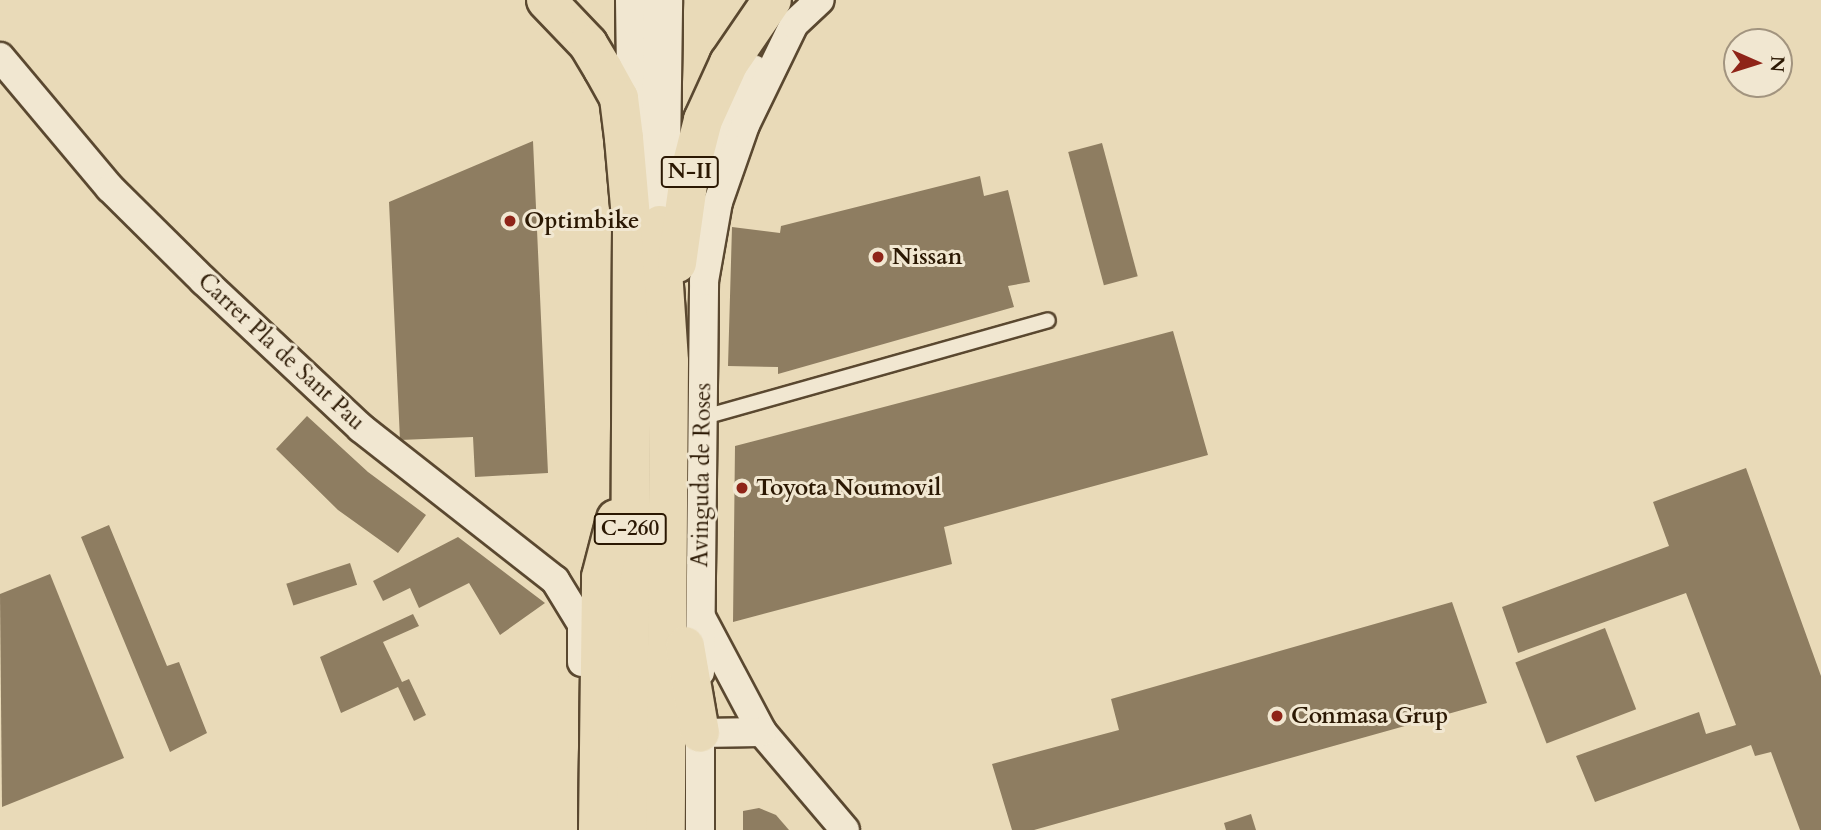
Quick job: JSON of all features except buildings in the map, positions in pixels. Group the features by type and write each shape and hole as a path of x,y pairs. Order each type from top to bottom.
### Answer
{"highway":[{"name":"N-II","path":"546,0 588,44 618,98 646,227"},
{"name":"N-II","path":"669,362 680,227 703,120 729,63 783,12"},
{"name":"C-260","path":"646,227 669,362 666,830"},
{"name":"C-260","path":"629,830 631,462 646,227"},
{"path":"598,830 601,577 631,462"},
{"path":"668,550 700,733"}],"main road":[{"name":"C-260","path":"635,0 638,174 646,227"},
{"name":"C-260","path":"646,227 663,0"}],"street":[{"path":"783,12 820,0"},
{"name":"Avinguda de Roses","path":"700,830 699,614 704,281 718,202 783,12"},
{"name":"Carrer Pla de Sant Pau","path":"0,57 110,188 204,281 361,428 555,580 582,624 582,830"},
{"path":"699,614 762,732 845,830"},
{"path":"700,733 762,732"}],"lane":[{"path":"704,417 1048,320"}],"place":[{"name":"Optimbike","path":"510,221"},
{"name":"Nissan","path":"878,257"},
{"name":"Toyota Noumovil","path":"742,488"},
{"name":"Conmasa Grup","path":"1277,716"}]}
